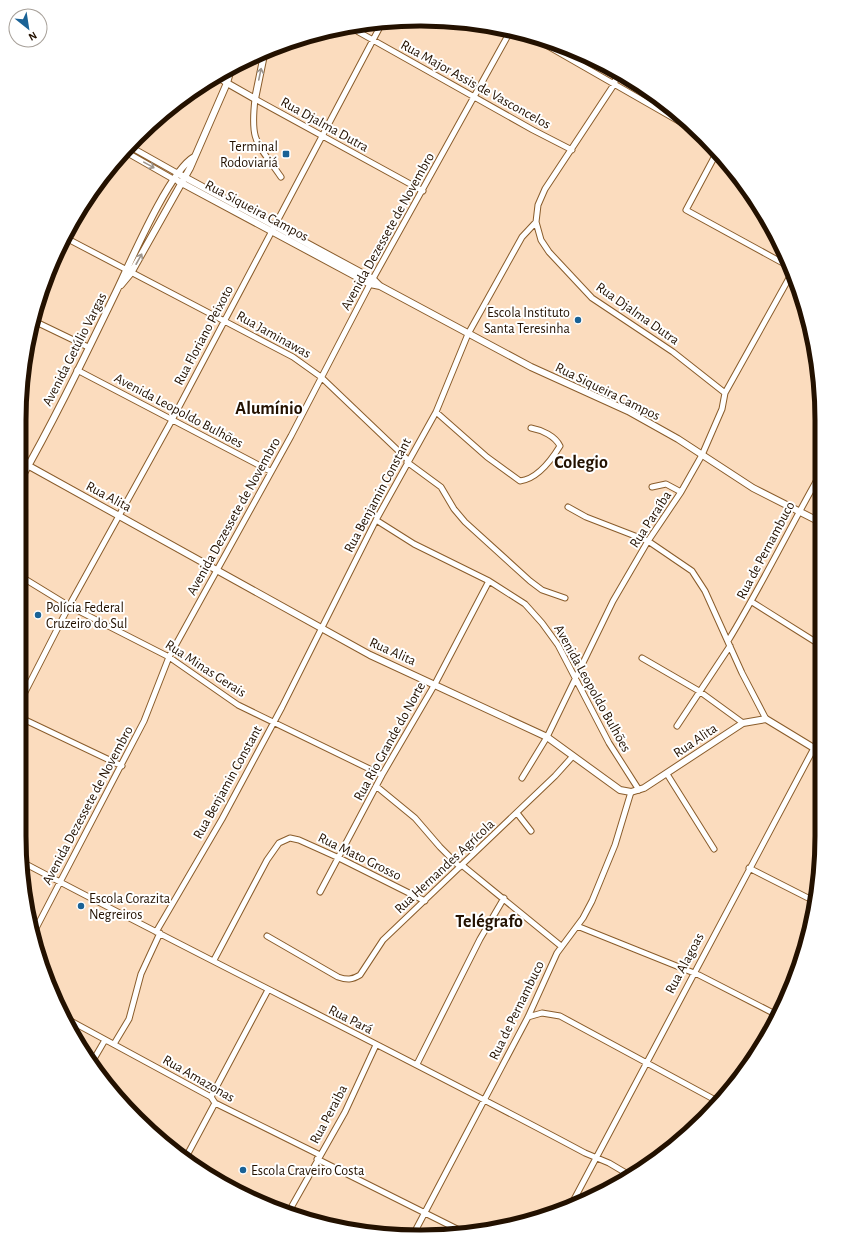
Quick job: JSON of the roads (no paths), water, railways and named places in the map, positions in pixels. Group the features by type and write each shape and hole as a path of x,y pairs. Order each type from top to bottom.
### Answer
{"street":[{"name":"Rua Floriano Peixoto","path":"26,690 69,606 172,420 379,28"},
{"name":"Rua Major Assis de Vasconcelos","path":"357,31 474,98 572,150"},
{"name":"Avenida Dezessete de Novembro","path":"37,927 122,766 144,721 169,657 270,471 291,436 372,282 507,36"},
{"path":"556,51 671,116"},
{"path":"263,59 255,99 253,126 255,140 262,153 281,177"},
{"name":"Avenida Getúlio Vargas","path":"26,471 116,291 157,228 185,177 205,136 229,76"},
{"path":"536,222 538,205 545,189 615,83 615,78"},
{"name":"Rua Djalma Dutra","path":"221,80 423,191"},
{"name":"Rua Siqueira Campos","path":"134,150 175,176 181,183 273,228"},
{"name":"Rua Siqueira Campos","path":"130,154 175,176 185,177 325,257 531,367 628,411 678,439 752,488 815,520"},
{"name":"Avenida Getúlio Vargas","path":"129,271 150,224 175,176 194,157"},
{"path":"714,157 686,210 781,262"},
{"name":"Rua Djalma Dutra","path":"536,222 541,240 549,252 592,298 673,352 725,393"},
{"name":"Rua Benjamin Constant","path":"114,1044 129,1019 141,974 158,932 222,819 274,722 376,520 407,461 436,412 468,334 522,237 536,222"},
{"path":"150,224 157,228"},
{"name":"Rua Jaminawas","path":"70,240 293,358 321,377 407,461 441,487 454,509 465,522 542,590 565,598"},
{"name":"Rua Paraíba","path":"522,778 547,737 613,601 648,541 682,492 702,455 722,409 725,393 768,312 788,279"},
{"path":"38,323 88,347"},
{"name":"Avenida Leopoldo Bulhões","path":"77,370 270,471"},
{"path":"436,412 487,457 520,481 531,477 539,471 560,446 557,440 545,433 531,428"},
{"name":"Rua Alita","path":"29,466 320,629 370,655 547,737 609,784 620,790 631,792 639,790 667,774 743,723"},
{"name":"Rua de Pernambuco","path":"677,726 729,643 752,602 798,511 815,483"},
{"path":"652,487 666,484 682,492"},
{"path":"568,508 586,517 648,541 685,565 697,577 766,719 814,748"},
{"name":"Avenida Leopoldo Bulhões","path":"376,520 414,544 490,581 525,604 558,645 609,743 639,790"},
{"name":"Rua Minas Gerais","path":"26,580 69,606 169,657 238,705 382,775"},
{"name":"Rua Rio Grande do Norte","path":"320,892 382,775 435,684 490,581"},
{"path":"752,602 815,642"},
{"path":"642,658 699,691 743,723 766,719"},
{"path":"26,720 122,766"},
{"name":"Rua Alagoas","path":"574,1198 814,748"},
{"name":"Rua Hernandes Agrícola","path":"267,936 347,980 360,975 383,940 517,813 573,756"},
{"path":"667,774 714,850"},
{"path":"376,786 415,818 440,847 561,946"},
{"name":"Rua de Pernambuco","path":"416,1230 528,1016 561,946 583,918 605,873 615,846 631,792"},
{"path":"517,813 531,831"},
{"name":"Rua Mato Grosso","path":"214,960 275,847 284,840 290,838 299,840 339,858 425,901"},
{"name":"Rua Pará","path":"27,865 214,960 268,990 376,1045 417,1064 595,1158 610,1163 625,1173"},
{"path":"749,868 810,899"},
{"path":"417,1064 480,939 504,898"},
{"path":"577,926 693,973 773,1013"},
{"path":"211,1097 268,990"},
{"path":"528,1016 542,1013 560,1016 645,1064 714,1099"},
{"name":"Rua Amazonas","path":"74,1023 211,1097 215,1103 456,1228"},
{"path":"94,1058 105,1040"},
{"name":"Rua Peraiba","path":"291,1208 318,1157 345,1112 376,1045"},
{"path":"188,1154 215,1103"}],"place":[{"name":"Terminal Rodoviariá","path":"286,154"},
{"name":"Escola Instituto Santa Teresinha","path":"578,320"},
{"name":"Polícia Federal Cruzeiro do Sul","path":"38,615"},
{"name":"Escola Corazita Negreiros","path":"81,906"},
{"name":"Escola Craveiro Costa","path":"243,1170"}],"district":[{"name":"Alumínio","path":"269,408"},
{"name":"Colegio","path":"581,462"},
{"name":"Telégrafo","path":"489,921"}]}
